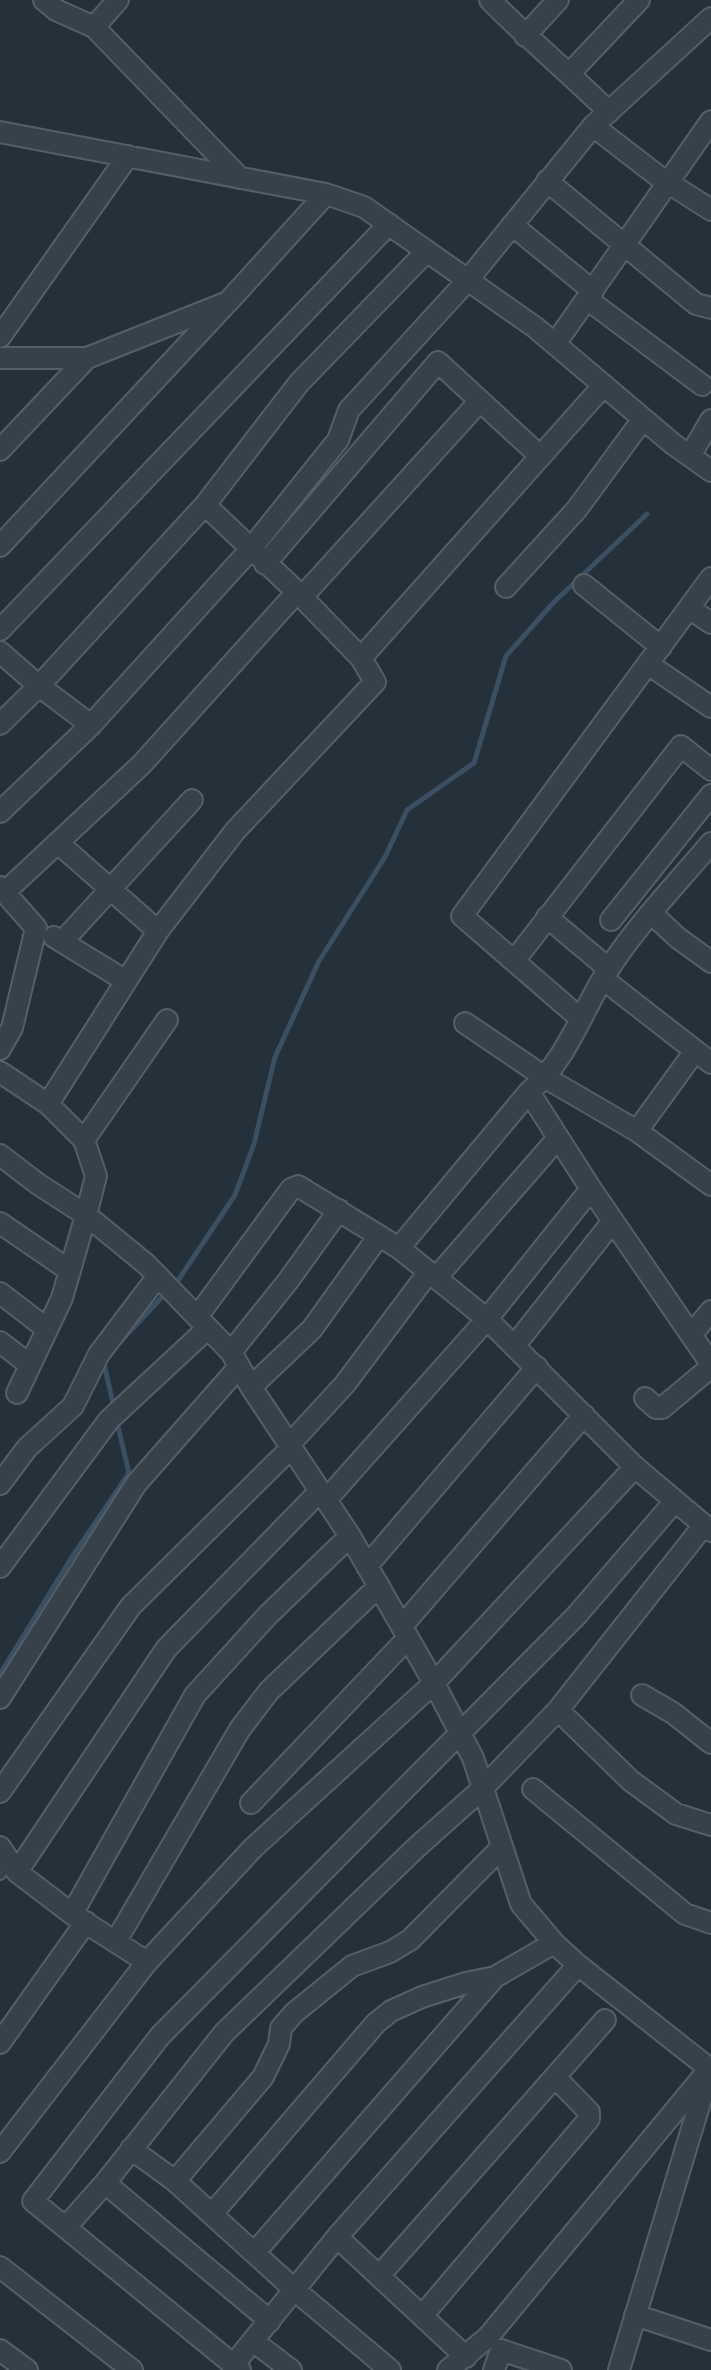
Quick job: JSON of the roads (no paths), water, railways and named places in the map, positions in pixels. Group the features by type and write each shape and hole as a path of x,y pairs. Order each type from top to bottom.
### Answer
{"street":[{"path":"44,0 56,10 94,27 240,178"},
{"path":"94,27 118,0"},
{"path":"490,0 525,36 570,73 601,119 669,183 711,210"},
{"path":"525,36 558,0"},
{"path":"570,73 639,0"},
{"path":"0,812 91,725 250,550 338,440 349,410 467,281 601,119 711,18"},
{"path":"555,344 711,121"},
{"path":"0,132 326,194 364,207 536,328 643,419 711,471"},
{"path":"0,337 128,156"},
{"path":"547,181 696,304 711,308"},
{"path":"0,546 326,194"},
{"path":"0,630 389,224"},
{"path":"512,225 590,295 702,385"},
{"path":"0,724 39,686 205,505 299,383 427,251"},
{"path":"0,358 87,358 228,302"},
{"path":"0,450 87,358"},
{"path":"265,564 438,362 540,456"},
{"path":"361,658 604,385"},
{"path":"126,981 36,928 2,890 58,843 142,764 479,402"},
{"path":"506,587 577,509 643,419"},
{"path":"690,456 711,420"},
{"path":"48,1104 158,931 235,831 375,682 361,658 205,505"},
{"path":"581,1019 462,916 711,578"},
{"path":"584,585 661,647"},
{"path":"689,608 711,623"},
{"path":"0,652 91,725"},
{"path":"648,664 711,707"},
{"path":"514,961 681,746 711,770"},
{"path":"611,920 711,795"},
{"path":"62,942 192,800"},
{"path":"58,843 158,931"},
{"path":"399,1248 529,1092 546,1078 606,974 651,913 711,843"},
{"path":"651,913 711,962"},
{"path":"547,917 606,974 703,1057 637,1131"},
{"path":"0,1049 36,928"},
{"path":"84,1140 167,1020"},
{"path":"465,1023 546,1078 637,1131 711,1185"},
{"path":"0,1072 48,1104 84,1140 96,1176 62,1298 17,1393"},
{"path":"529,1092 711,1366 665,1407 656,1408 645,1398"},
{"path":"0,1792 131,1606 290,1447 432,1275 558,1138"},
{"path":"0,1155 86,1215 158,1276 235,1359 350,1536 434,1683 473,1758 521,1904 554,1943 578,1965 710,2068"},
{"path":"0,1567 115,1414 202,1322 294,1186 399,1248 487,1319 635,1467 708,1528 558,1710 482,1789 418,1846 224,2033 105,2183 66,2227"},
{"path":"147,1962 79,1918 7,1864 166,1649 323,1495 487,1319 591,1189"},
{"path":"0,1698 136,1484 235,1359 339,1210"},
{"path":"515,1345 613,1221"},
{"path":"0,1223 70,1271"},
{"path":"251,1387 312,1329 378,1237"},
{"path":"0,1484 27,1448 73,1406 99,1354 158,1276"},
{"path":"0,1293 47,1329"},
{"path":"691,1335 711,1311"},
{"path":"0,1342 30,1365"},
{"path":"367,1566 537,1367"},
{"path":"251,1803 405,1632 584,1415"},
{"path":"0,2152 147,1962 253,1848 434,1683 635,1467"},
{"path":"578,1965 337,2237 253,2341 237,2367 33,2201 160,2036 576,1616 675,1501"},
{"path":"0,2043 79,1918 195,1695 268,1615 350,1536"},
{"path":"116,1941 240,1729 269,1691 379,1586"},
{"path":"642,1695 673,1713 711,1743"},
{"path":"558,1710 631,1781 676,1814 711,1825"},
{"path":"533,1789 685,1914 711,1923"},
{"path":"175,2181 263,2077 279,2044 281,2028 294,2013 352,1966 390,1952 410,1940 502,1847"},
{"path":"212,2214 376,2023 391,2011 422,1997 495,1977 554,1943"},
{"path":"255,2252 495,1977"},
{"path":"379,2276 605,2020"},
{"path":"619,2370 710,2068"},
{"path":"448,2370 488,2337 710,2068"},
{"path":"422,2316 589,2119 589,2112 555,2077"},
{"path":"693,2122 711,2135"},
{"path":"131,2149 175,2181 296,2291 390,2370"},
{"path":"105,2183 270,2321"},
{"path":"337,2237 466,2357"},
{"path":"0,2267 132,2370"},
{"path":"635,2315 711,2340"},
{"path":"253,2341 291,2370"},
{"path":"0,2350 27,2370"},
{"path":"494,2370 501,2350 561,2370"}],"waterway":[{"path":"179,1279 235,1195 254,1144 275,1057 319,961 385,857 407,810 474,763 506,656 554,602 647,514"},
{"path":"121,1341 163,1296"},
{"path":"103,1359 114,1408"},
{"path":"0,1674 72,1557 129,1473 117,1422"}]}
